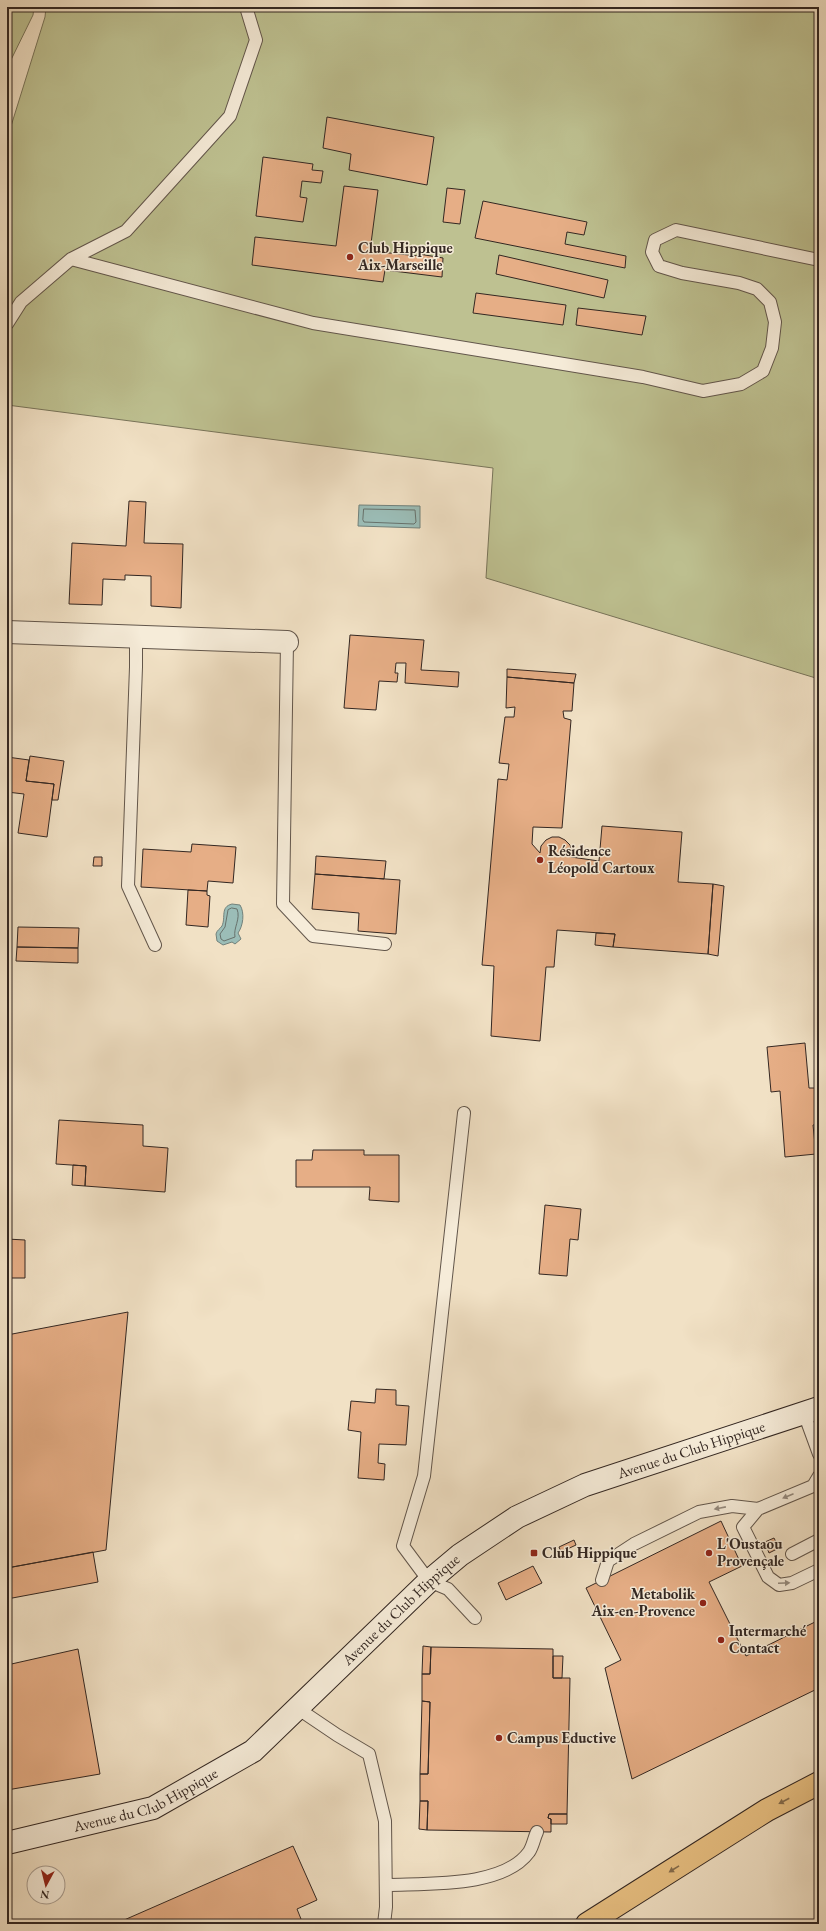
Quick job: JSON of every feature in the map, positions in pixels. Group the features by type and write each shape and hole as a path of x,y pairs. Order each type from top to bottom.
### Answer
{"highway":[{"path":"587,1924 767,1810 819,1783"}],"main road":[{"path":"7,632 287,642"},
{"name":"Avenue du Club Hippique","path":"7,1843 153,1808 253,1751 429,1581 460,1555 517,1516 585,1485 812,1411"}],"lane":[{"path":"7,324 21,302 71,260 126,231 230,116 256,40 246,7"},
{"path":"71,260 313,323 643,377 703,391 741,384 762,371 772,348 776,322 770,302 757,289 739,283 682,273 659,266 652,252 655,240 676,230 819,260"},
{"path":"136,636 128,886 155,945"},
{"path":"287,642 283,904 313,936 385,944"},
{"path":"464,1113 424,1476 403,1546 429,1581 448,1589 475,1618"},
{"path":"812,1411 819,1454"},
{"path":"819,1476 813,1486 758,1509 743,1527 768,1577 779,1585 792,1583 819,1570"},
{"path":"602,1580 608,1561 634,1544 699,1512 732,1506 758,1509"},
{"path":"792,1554 819,1540"},
{"path":"297,1708 336,1735 369,1754 385,1821 386,1885 384,1924"},
{"path":"386,1885 474,1880 508,1870 529,1852 537,1832"}],"green space":[{"path":"7,7 34,7 33,15 7,68"},
{"path":"46,7 819,7 819,679 486,578 493,468 7,405 7,139 45,17"}],"water":[{"path":"359,505 420,506 420,528 358,526"},
{"path":"232,904 240,905 242,908 242,923 238,933 241,939 235,944 232,942 223,945 217,941 216,934 222,926 226,907"}],"building":[{"path":"327,117 434,137 427,185 349,170 351,154 323,148"},
{"path":"263,157 313,164 312,170 323,171 321,183 302,181 300,197 307,198 303,222 256,216"},
{"path":"344,186 378,190 370,251 419,256 419,254 443,258 442,277 385,270 383,282 252,265 255,237 336,246"},
{"path":"447,188 465,190 460,224 443,222"},
{"path":"483,201 587,222 584,235 567,232 565,244 626,256 625,268 475,238"},
{"path":"499,255 608,280 604,298 496,274"},
{"path":"476,293 566,305 563,325 473,313"},
{"path":"578,308 646,316 642,335 576,325"},
{"path":"129,501 146,502 144,543 183,544 181,608 151,606 151,576 125,575 125,580 103,579 102,605 69,604 72,543 126,546"},
{"path":"350,635 424,640 421,670 459,672 458,687 405,683 406,663 396,663 395,673 398,673 397,682 379,681 376,710 344,708"},
{"path":"507,669 576,674 574,683 507,677"},
{"name":"Résidence Léopold Cartoux","path":"507,677 574,683 572,711 563,711 564,718 571,720 562,828 533,827 532,844 540,853 541,846 546,840 552,837 559,837 570,845 572,851 571,857 599,861 602,826 682,832 678,882 713,884 708,954 613,947 615,934 557,930 554,967 546,967 540,1041 491,1036 494,966 482,965 498,779 507,780 509,764 499,763 505,717 514,717 515,707 506,708"},
{"path":"30,756 64,761 58,800 52,800 54,784 26,781"},
{"path":"7,757 29,760 26,781 54,784 47,837 18,833 24,794 7,792"},
{"path":"192,844 236,847 233,883 208,881 207,891 141,887 143,849 191,852"},
{"path":"316,856 386,861 384,879 315,874"},
{"path":"94,857 102,857 102,866 93,866"},
{"path":"315,874 400,880 396,934 358,931 359,913 312,909"},
{"path":"713,884 724,886 718,956 708,954"},
{"path":"188,890 207,891 207,895 210,896 208,927 186,925"},
{"path":"18,927 79,928 78,948 17,947"},
{"path":"596,933 615,934 613,947 595,945"},
{"path":"17,947 78,948 78,963 16,961"},
{"path":"805,1043 809,1088 819,1088 819,1124 813,1125 816,1154 785,1157 780,1091 771,1092 767,1047"},
{"path":"59,1120 143,1125 143,1146 168,1148 165,1192 85,1186 86,1166 56,1164"},
{"path":"313,1150 364,1150 364,1155 399,1155 399,1202 369,1200 370,1187 296,1187 296,1160 312,1160"},
{"path":"73,1165 86,1166 85,1186 72,1185"},
{"path":"545,1205 581,1209 578,1240 570,1239 567,1276 539,1274"},
{"path":"7,1239 25,1240 25,1278 7,1278"},
{"path":"128,1312 106,1550 7,1568 7,1335"},
{"path":"376,1389 396,1390 396,1405 409,1406 406,1445 379,1444 378,1463 385,1464 384,1480 358,1478 361,1432 348,1430 351,1401 375,1403"},
{"path":"721,1521 742,1566 709,1582 746,1656 819,1620 819,1688 632,1779 605,1668 621,1660 586,1588"},
{"path":"774,1538 779,1548 769,1553 765,1542"},
{"path":"574,1540 576,1545 561,1552 559,1547"},
{"path":"93,1552 98,1582 7,1599 7,1568"},
{"path":"533,1566 542,1583 506,1600 498,1583"},
{"path":"423,1646 431,1647 430,1674 422,1674"},
{"name":"Campus Eductive","path":"431,1647 553,1649 553,1678 570,1678 567,1814 549,1814 548,1818 551,1819 551,1832 427,1830 428,1801 420,1801 420,1774 428,1774 430,1702 422,1701 422,1674 430,1674"},
{"path":"78,1649 100,1774 7,1790 7,1665"},
{"path":"553,1656 563,1656 562,1678 553,1678"},
{"path":"422,1701 430,1702 428,1774 420,1774"},
{"path":"420,1801 428,1801 427,1830 419,1829"},
{"path":"549,1814 567,1814 567,1824 551,1824 551,1819 548,1818"},
{"path":"293,1846 317,1900 297,1909 303,1924 115,1924"}],"place":[{"name":"Club Hippique Aix-Marseille","path":"350,257"},
{"name":"Résidence Léopold Cartoux","path":"540,860"},
{"name":"Club Hippique","path":"534,1553"},
{"name":"L'Oustaou Provençale","path":"709,1553"},
{"name":"Metabolik Aix-en-Provence","path":"703,1603"},
{"name":"Intermarché Contact","path":"721,1640"},
{"name":"Campus Eductive","path":"499,1738"}]}
